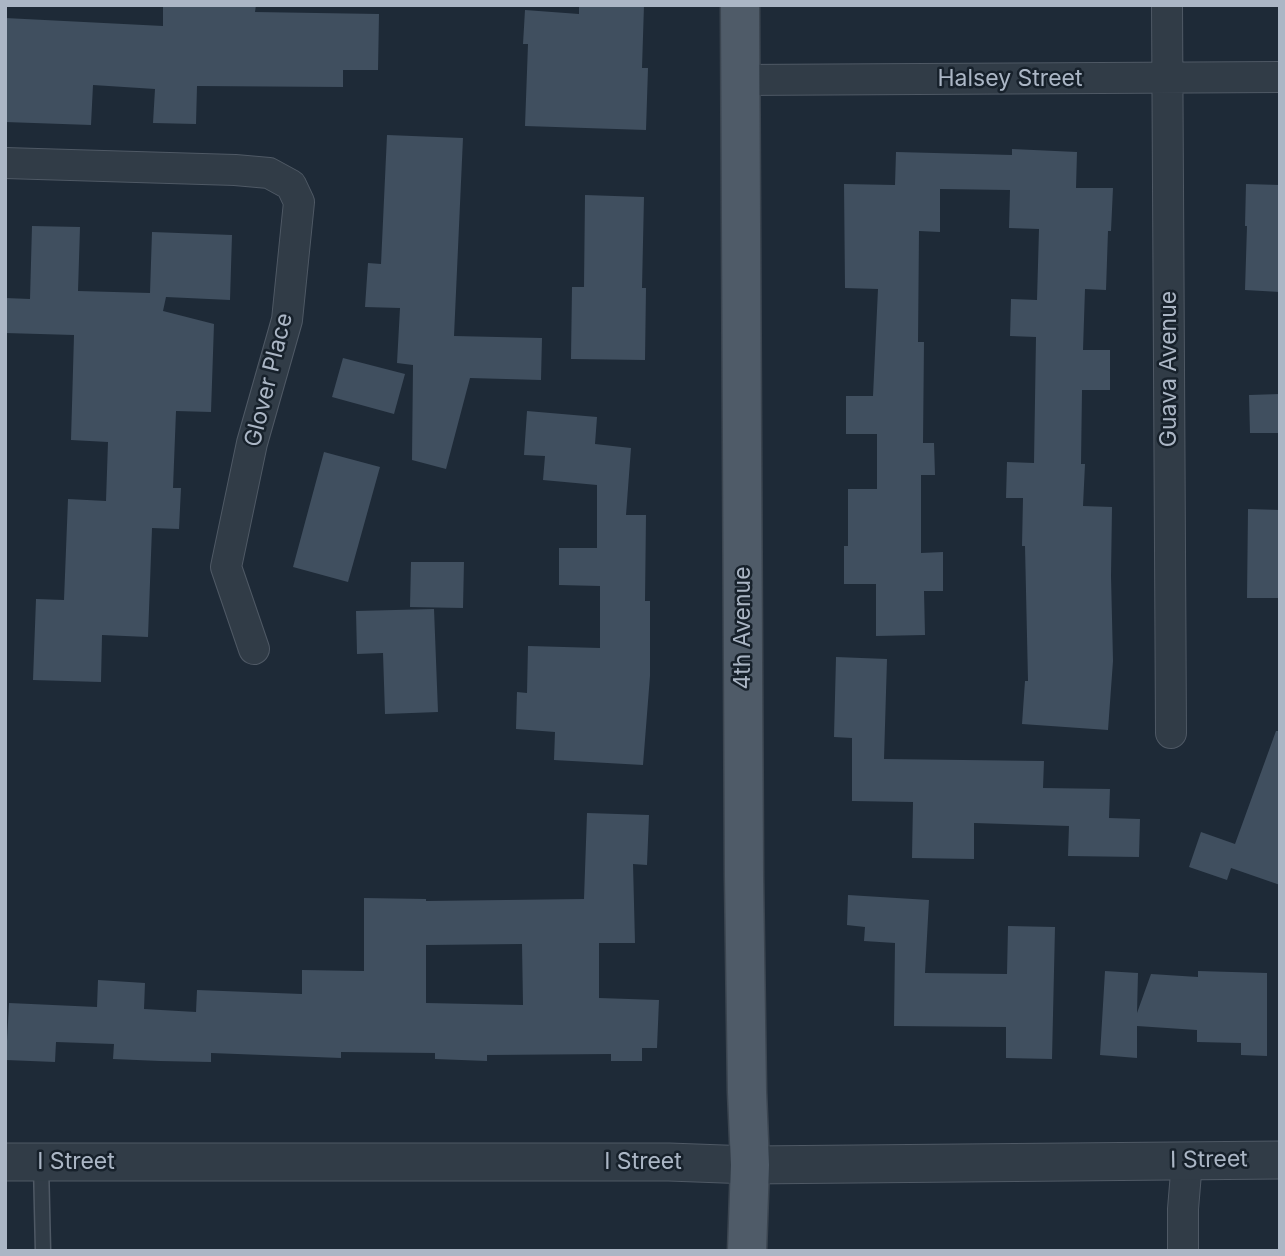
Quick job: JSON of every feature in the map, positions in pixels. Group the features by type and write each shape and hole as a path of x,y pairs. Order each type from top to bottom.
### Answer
{"main road":[{"name":"4th Avenue","path":"740,5 746,1014 750,1165 747,1251"}],"street":[{"name":"Guava Avenue","path":"1167,5 1171,733"},
{"name":"Halsey Street","path":"740,80 1280,77"},
{"name":"Glover Place","path":"5,163 236,170 269,173 292,185 299,202 287,320 252,443 226,567 254,649"},
{"name":"I Street","path":"23,1162 677,1162 750,1165 1280,1160"},
{"path":"1183,1251 1187,1161"}],"lane":[{"path":"23,1162 43,1251"}],"building":[{"path":"163,5 256,5 255,12 379,14 378,70 343,70 343,87 197,86 196,124 153,123 155,89 93,85 91,125 5,122 5,18 163,26"},
{"path":"579,5 644,5 642,68 648,68 646,130 525,126 528,44 523,44 525,10 579,14"},
{"path":"387,135 463,138 454,336 542,338 541,380 470,378 446,469 412,460 413,365 397,363 400,308 365,307 368,263 381,264"},
{"path":"1012,149 1077,152 1076,188 1113,188 1106,290 1085,289 1083,350 1110,350 1110,390 1082,390 1081,464 1085,464 1083,506 1112,507 1113,661 1108,730 1022,724 1025,681 1028,681 1025,546 1022,546 1023,498 1006,498 1007,462 1034,463 1036,337 1010,336 1011,299 1037,300 1039,229 1009,228 1010,190 940,189 940,232 919,231 918,342 924,342 923,443 934,443 935,475 921,475 921,553 943,552 943,591 924,591 925,635 876,636 876,584 844,584 844,546 848,546 848,489 877,489 877,434 846,434 846,396 873,396 878,289 845,288 844,184 895,185 896,152 1012,155"},
{"path":"1246,184 1280,185 1280,292 1245,290"},
{"path":"585,195 644,197 642,288 646,288 645,360 571,359 572,287 584,287"},
{"path":"32,226 80,227 78,291 150,293 152,232 232,235 230,300 166,297 163,311 214,324 211,412 176,411 173,488 181,488 179,529 152,528 148,637 102,635 101,682 33,680 36,599 64,600 68,499 106,501 108,442 71,440 74,335 5,333 5,298 30,299"},
{"path":"343,358 405,374 394,414 332,397"},
{"path":"1280,394 1280,433 1250,433 1249,395"},
{"path":"527,411 597,417 595,444 631,448 626,515 646,515 645,601 650,601 650,676 643,765 554,760 555,732 516,729 517,692 527,693 528,646 600,648 600,586 559,585 559,548 597,548 597,485 543,480 545,456 524,455"},
{"path":"324,452 380,467 348,582 293,567"},
{"path":"1248,509 1280,510 1280,598 1247,598"},
{"path":"411,562 464,562 463,608 410,607"},
{"path":"434,609 438,712 385,714 383,653 357,654 356,611"},
{"path":"836,657 887,659 884,759 1044,761 1043,788 1110,789 1109,818 1140,819 1139,857 1068,856 1069,826 974,823 974,859 912,858 913,802 852,801 852,738 834,737"},
{"path":"1276,731 1280,731 1280,885 1231,868 1227,880 1189,867 1201,832 1235,844"},
{"path":"587,813 649,815 647,865 633,864 635,943 599,943 599,998 659,1000 657,1048 642,1048 642,1061 611,1061 611,1054 487,1055 487,1061 435,1059 435,1053 341,1052 341,1058 211,1053 211,1062 160,1061 113,1059 114,1044 56,1042 55,1062 6,1060 9,1003 97,1007 98,980 145,983 144,1009 196,1012 197,990 302,994 302,970 364,971 364,898 426,901 584,899","holes":["522,944 523,1005 426,1003 426,945"]},
{"path":"848,895 929,900 925,973 1007,974 1008,926 1055,927 1052,1059 1006,1058 1006,1027 894,1026 895,943 864,941 865,927 847,925"},
{"path":"1105,971 1138,973 1137,1013 1151,974 1198,977 1198,971 1267,973 1267,1056 1241,1055 1241,1043 1197,1042 1197,1030 1137,1026 1137,1058 1100,1055"}]}
